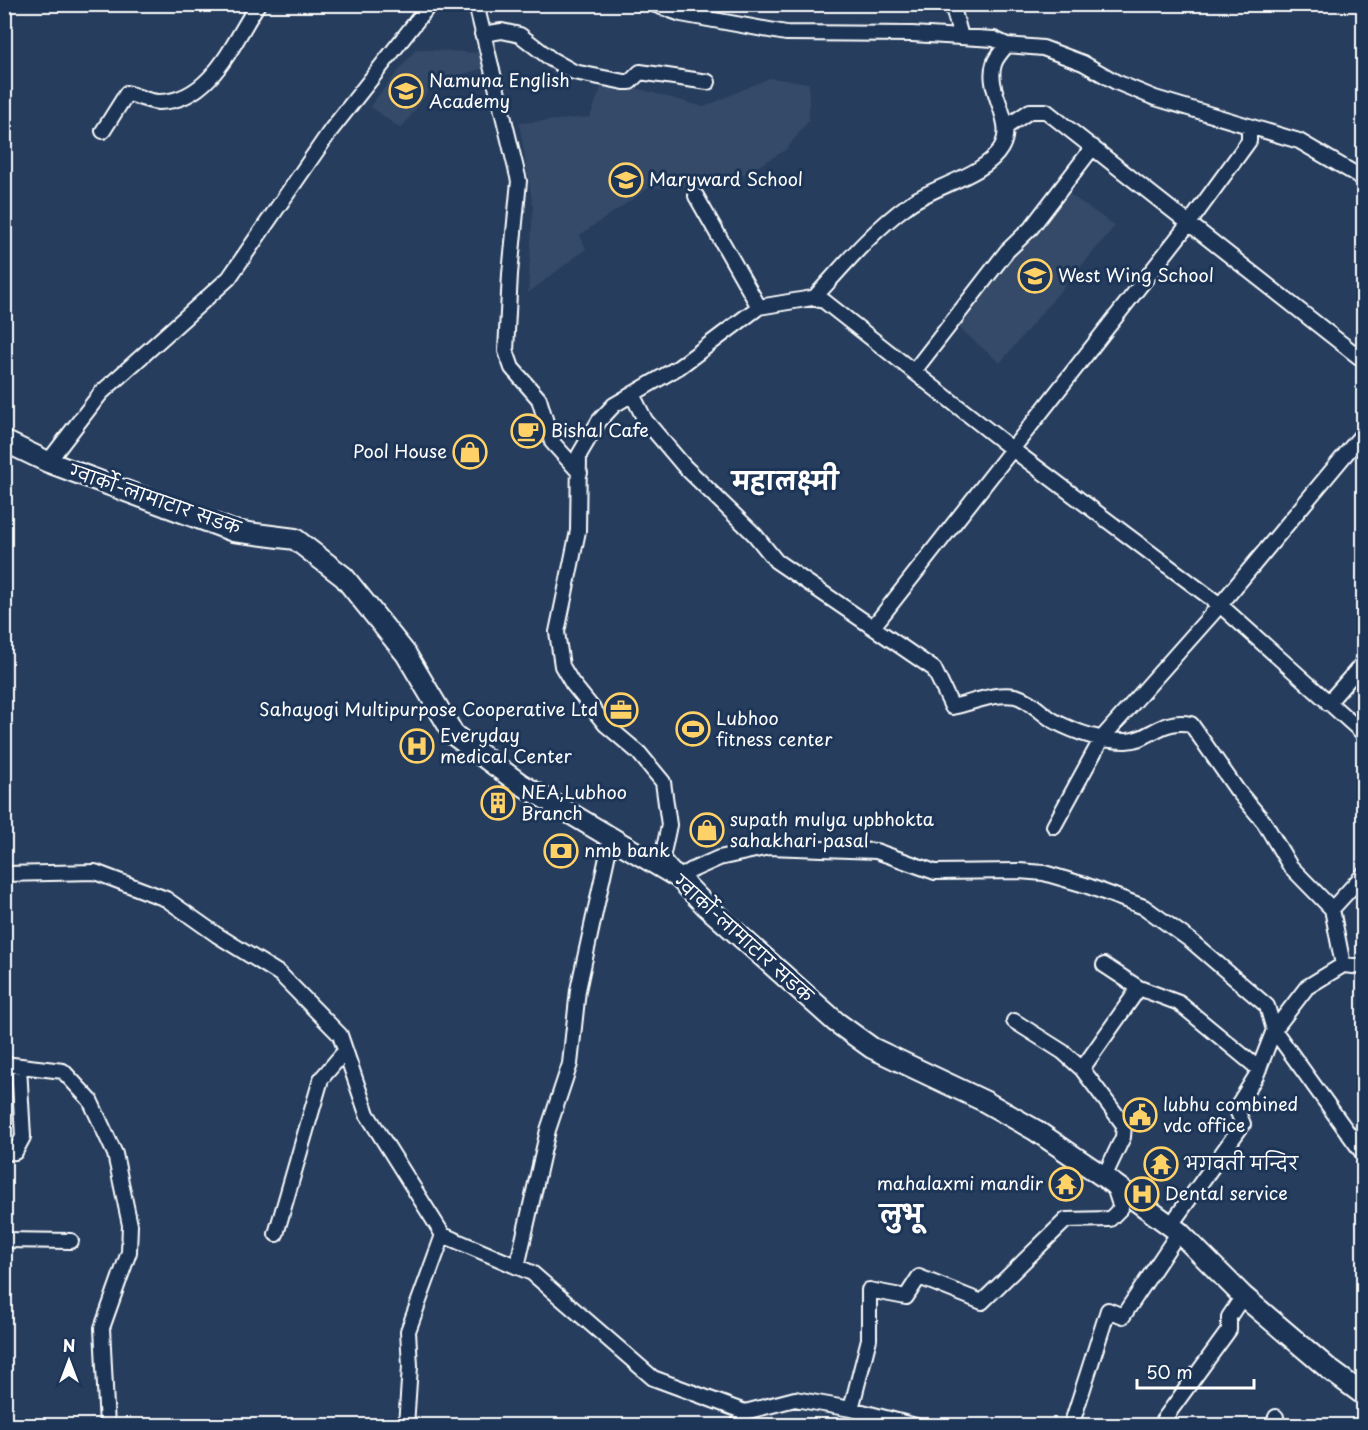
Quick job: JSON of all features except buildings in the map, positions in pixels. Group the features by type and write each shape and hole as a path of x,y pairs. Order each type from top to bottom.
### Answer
{"main road":[{"name":"ग्वार्को-लामाटार सडक","path":"4,441 48,462 233,531 295,539 344,577 372,611 406,654 454,735 519,783 679,878 705,905 836,1022 872,1048 984,1101 1035,1130 1104,1177 1174,1229 1243,1296 1330,1370 1364,1395"}],"street":[{"path":"103,131 128,93 157,102 181,99 203,86 226,56 258,4"},
{"path":"48,462 101,393 229,278 331,130 430,4"},
{"path":"476,4 519,181 510,274 506,351 512,368 538,399 552,442 580,473"},
{"path":"652,4 681,14 786,33 994,39 1007,45 1043,48 1083,63 1116,82 1155,98 1299,141 1364,179"},
{"path":"952,4 961,38"},
{"path":"482,34 502,32 520,35 550,59 574,72 624,82 630,82 640,72 708,82"},
{"path":"814,298 856,251 909,204 986,164 1001,148 1006,127 994,81 994,64 1007,45"},
{"path":"1006,127 1030,111 1046,111 1364,360"},
{"path":"873,627 1190,222 1249,141 1249,127"},
{"path":"914,372 1007,251 1031,228 1093,147"},
{"path":"696,196 759,307"},
{"path":"1364,734 1220,605 1012,449 825,301 814,298 759,307 679,367 633,396 614,405 599,421 579,454 578,531 557,632 562,666 572,683 606,725 639,753 663,782 669,825 662,858 679,878 719,858 769,847 876,851 935,872 1044,873 1085,885 1144,907 1190,940 1267,1006 1274,1030 1364,1155"},
{"path":"633,396 645,420 684,466 755,535 776,561 934,669 952,707 998,695 1018,696 1056,722 1102,738 1128,741 1175,721 1191,724 1237,790 1264,822 1290,866 1332,909 1343,965"},
{"path":"1054,826 1102,738 1220,605 1364,432"},
{"path":"1328,703 1364,662"},
{"path":"517,1267 548,1130 570,1064 578,990 611,838"},
{"path":"4,874 11,876 95,872 166,899 217,935 280,974 340,1035 367,1114 443,1235 532,1274 653,1377 745,1412 795,1399 851,1408 916,1425"},
{"path":"1332,909 1364,874"},
{"path":"1104,964 1138,988 1179,1003 1259,1069"},
{"path":"1071,1425 1108,1310 1123,1316 1174,1229 1243,1124 1236,1108 1259,1069 1274,1030 1307,987 1343,965 1364,967"},
{"path":"1082,1069 1138,988"},
{"path":"851,1408 869,1339 869,1290 906,1297 919,1277 982,1302 1066,1220 1110,1219 1121,1208 1115,1190 1104,1177 1123,1137 1124,1125 1082,1069 1064,1052 1014,1022"},
{"path":"276,1234 321,1079 345,1051"},
{"path":"4,1064 63,1071 90,1100 116,1154 130,1225 129,1252 102,1328 107,1425"},
{"path":"4,1153 15,1152 23,1137 19,1066"},
{"path":"406,1425 410,1366 408,1331 443,1235"},
{"path":"4,1240 71,1241"},
{"path":"1159,1425 1229,1330 1229,1317 1243,1296"},
{"path":"737,1425 745,1412"}],"shaded area":[{"name":"Namuna English Academy","path":"416,49 481,53 483,68 440,82 430,89 401,129 370,106"},
{"name":"Maryward School","path":"769,78 809,83 809,120 786,150 743,175 703,186 649,188 580,235 586,249 528,293 533,207 519,123 590,117 604,79 704,107"},
{"name":"West Wing School","path":"1064,190 1115,226 1000,363 958,327"}],"place":[{"name":"Namuna English Academy","path":"406,91"},
{"name":"Maryward School","path":"626,180"},
{"name":"West Wing School","path":"1035,276"},
{"name":"Bishal Cafe","path":"528,431"},
{"name":"Pool House","path":"470,452"},
{"name":"Sahayogi Multipurpose Cooperative Ltd","path":"621,710"},
{"name":"Lubhoo fitness center","path":"693,729"},
{"name":"Everyday medical Center","path":"417,746"},
{"name":"NEA,Lubhoo Branch","path":"498,803"},
{"name":"supath mulya upbhokta sahakhari pasal","path":"707,830"},
{"name":"nmb bank","path":"561,851"},
{"name":"lubhu combined vdc office","path":"1140,1115"},
{"name":"भगवती मन्दिर","path":"1161,1164"},
{"name":"mahalaxmi mandir","path":"1066,1184"},
{"name":"Dental service","path":"1142,1194"}],"district":[{"name":"महालक्ष्मी","path":"785,482"},
{"name":"लुभू","path":"901,1215"}]}
